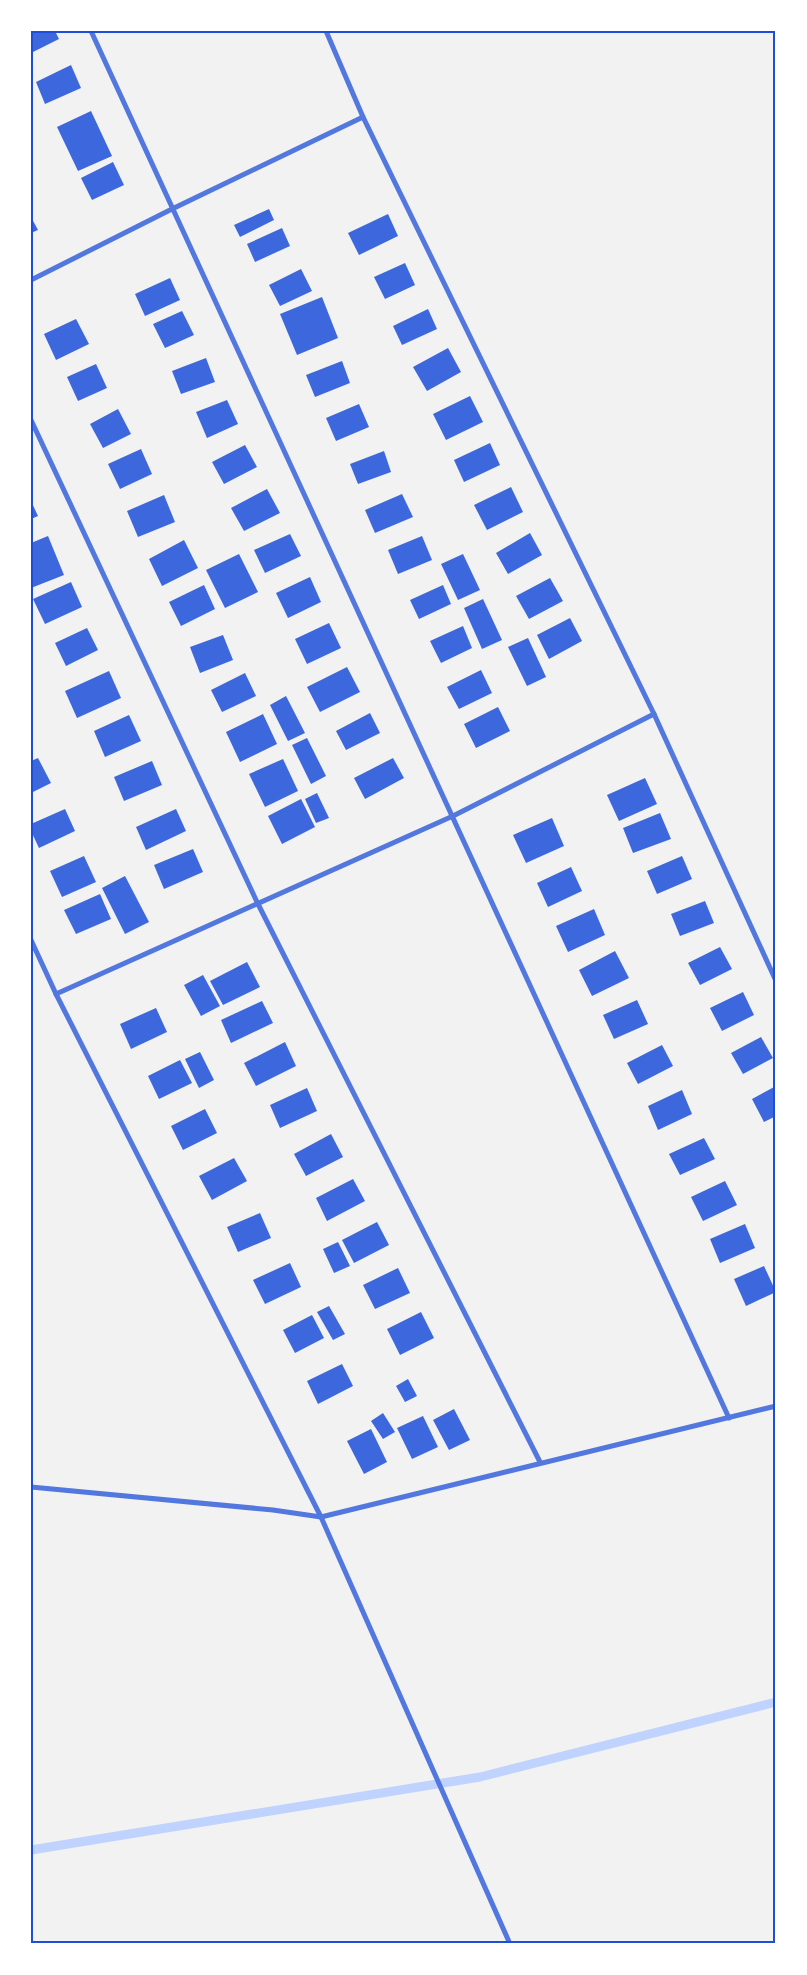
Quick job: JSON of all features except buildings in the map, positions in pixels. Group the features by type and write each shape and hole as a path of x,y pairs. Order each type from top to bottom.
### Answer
{"street":[{"path":"91,31 729,1418"},
{"path":"326,31 363,117 654,714 776,981"},
{"path":"31,280 172,209 363,117"},
{"path":"31,420 257,902 540,1462"},
{"path":"56,994 257,902 453,816 654,714"},
{"path":"31,940 56,994 321,1517 510,1944"},
{"path":"31,1487 273,1510 321,1517 540,1462 776,1406"}],"waterway":[{"path":"31,1850 480,1777 776,1702"}]}
